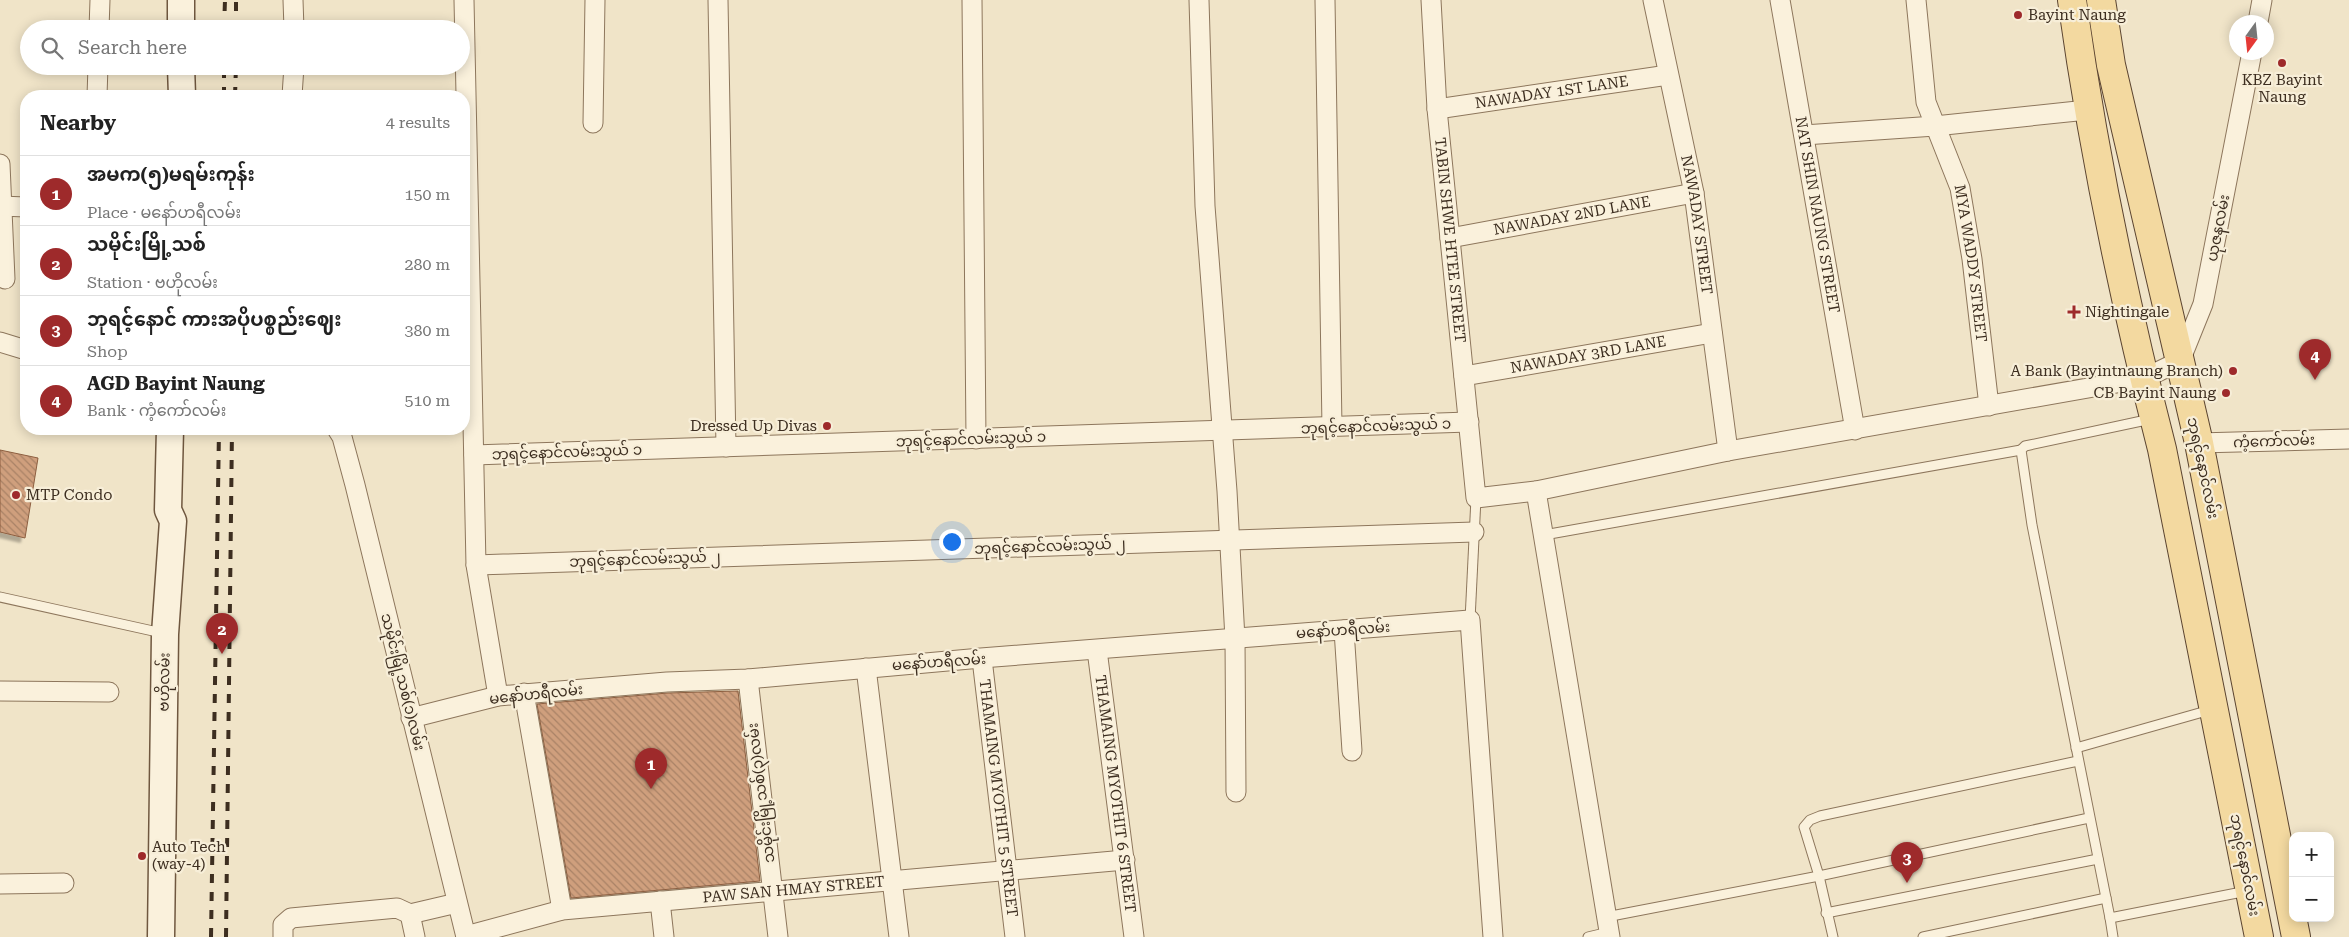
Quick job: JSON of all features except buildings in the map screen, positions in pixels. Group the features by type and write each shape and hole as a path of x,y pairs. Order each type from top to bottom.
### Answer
{"main road":[{"path":"181,0 181,20"},
{"name":"ဘုရင့်နောင်လမ်း","path":"2072,0 2087,110 2162,449 2259,937"},
{"name":"ဘုရင့်နောင်လမ်း","path":"2100,0 2111,65 2198,443 2296,937"},
{"path":"181,75 182,90"},
{"name":"ဗဟိုလမ်း","path":"161,937 165,634 173,521 168,510 170,435"},
{"path":"173,521 178,511 183,435"},
{"path":"2162,449 2198,443"}],"street":[{"path":"99,20 100,0"},
{"path":"293,0 294,20"},
{"path":"464,0 464,20"},
{"path":"593,123 595,0"},
{"path":"718,0 726,447"},
{"path":"972,0 976,439"},
{"path":"1199,0 1205,206 1235,639 1236,792"},
{"path":"1325,0 1332,427"},
{"name":"TABIN SHWE HTEE STREET","path":"1431,0 1437,109 1475,489"},
{"name":"NAWADAY STREET","path":"1653,0 1694,193 1728,451"},
{"name":"NAT SHIN NAUNG STREET","path":"1780,0 1855,430"},
{"name":"MYA WADDY STREET","path":"1916,0 1926,102 1960,188 1972,259 1989,406"},
{"path":"2259,15 2262,0"},
{"name":"ယုဇနလမ်း","path":"2180,361 2203,304 2250,60"},
{"path":"97,90 98,75"},
{"path":"292,90 293,75"},
{"path":"466,75 466,90"},
{"name":"NAWADAY 1ST LANE","path":"1437,109 1668,75"},
{"path":"1804,135 1935,126 2087,110"},
{"path":"0,164 5,279"},
{"name":"NAWADAY 2ND LANE","path":"1450,238 1694,193"},
{"path":"1,206 20,207"},
{"path":"470,273 476,565 498,696"},
{"name":"NAWADAY 3RD LANE","path":"1464,376 1712,333"},
{"path":"0,342 20,348"},
{"path":"1475,489 1536,491 1728,451 2145,378 2180,361"},
{"name":"ဘုရင့်နောင်လမ်းသွယ် ၁","path":"474,455 1469,422"},
{"name":"သမိုင်းမြို့သစ်(၁)လမ်း","path":"341,435 355,485 466,936"},
{"name":"ကံ့ကော်လမ်း","path":"2198,443 2349,439"},
{"path":"1536,491 1608,929"},
{"name":"ဘုရင့်နောင်လမ်းသွယ် ၂","path":"476,565 1474,532"},
{"path":"1470,620 1493,937"},
{"name":"မနော်ဟရီလမ်း","path":"411,718 498,696 524,693 667,682 748,679 1470,620"},
{"path":"1344,630 1352,750"},
{"name":"THAMAING MYOTHIT 6 STREET","path":"1097,650 1134,937"},
{"name":"THAMAING MYOTHIT 5 STREET","path":"982,659 1015,937"},
{"path":"866,668 899,937"},
{"name":"သမိုင်းမြို့သစ်(၃)လမ်း","path":"748,679 778,937"},
{"path":"0,691 109,692"},
{"path":"524,693 562,910"},
{"name":"PAW SAN HMAY STREET","path":"466,936 562,910 1125,860"},
{"path":"0,884 64,883"},
{"path":"660,901 664,937"},
{"path":"283,937 283,925 291,918 397,908 410,914 457,903"},
{"path":"410,914 415,937"}],"lane":[{"path":"1544,535 2021,450 2025,446 2154,419"},
{"path":"2021,450 2032,525 2113,937"},
{"path":"1470,620 1475,489"},
{"path":"0,597 165,634"},
{"path":"2076,748 2215,709"},
{"path":"1832,937 1819,876 1804,827 1810,820 1820,816 2078,761"},
{"path":"1588,937 1608,929 1819,876 2089,818"},
{"path":"1826,913 2098,859"},
{"path":"2110,918 2250,891"},
{"path":"1923,937 2106,898"}],"railway":[{"path":"224,20 225,0"},
{"path":"236,0 236,20"},
{"path":"224,75 224,90"},
{"path":"235,90 236,75"},
{"path":"211,937 219,435"},
{"path":"226,937 232,435"}],"place":[{"name":"Bayint Naung","path":"2018,15"},
{"name":"KBZ Bayint Naung","path":"2282,63"},
{"name":"Nightingale","path":"2074,312"},
{"name":"A Bank (Bayintnaung Branch)","path":"2233,371"},
{"name":"AGD Bayint Naung","path":"2315,380"},
{"name":"CB Bayint Naung","path":"2226,393"},
{"name":"Dressed Up Divas","path":"827,426"},
{"name":"MTP Condo","path":"16,495"},
{"name":"သမိုင်းမြို့သစ်","path":"222,654"},
{"name":"အမက(၅)မရမ်းကုန်း","path":"651,789"},
{"name":"Auto Tech (way-4)","path":"142,856"},
{"name":"ဘုရင့်နောင် ကားအပိုပစ္စည်းဈေး","path":"1907,883"}]}
